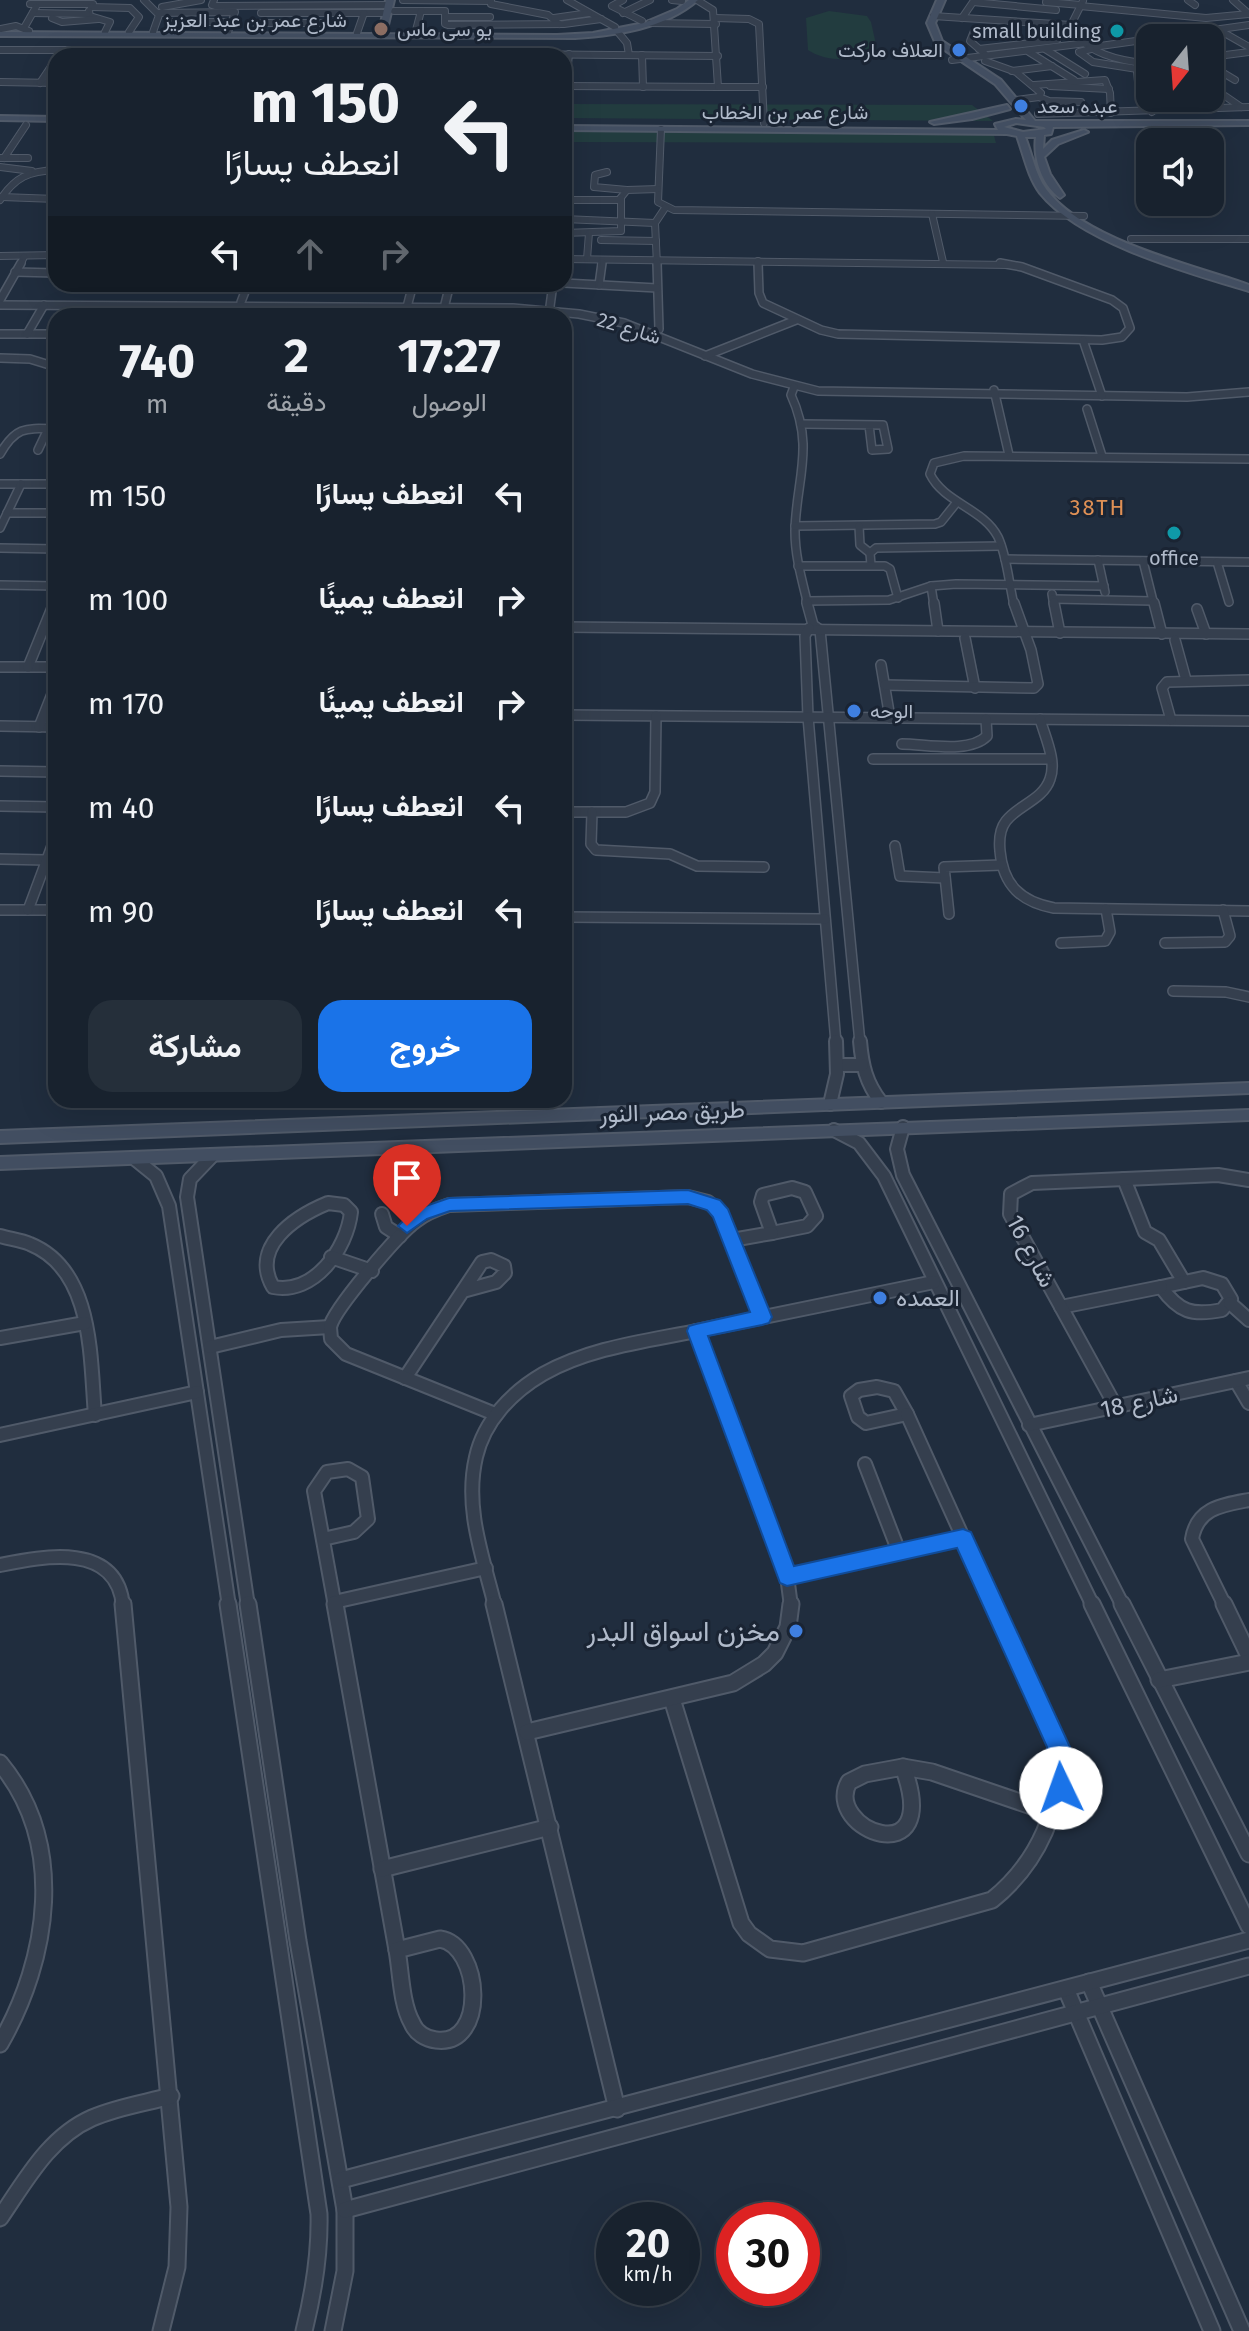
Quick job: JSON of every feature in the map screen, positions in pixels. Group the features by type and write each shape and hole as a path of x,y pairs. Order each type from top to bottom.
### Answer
{"street":[{"path":"9,30 35,2 137,0"},
{"path":"144,0 156,10 159,19 153,32"},
{"path":"156,10 201,0"},
{"path":"214,0 212,6 223,9"},
{"path":"567,0 583,5 616,29 627,43 629,55"},
{"path":"623,0 612,6 646,22 757,21 764,123"},
{"path":"623,13 650,0"},
{"path":"672,0 683,1"},
{"path":"695,0 710,7 715,21 718,87"},
{"name":"شارع عمر بن عبد العزيز","path":"9,30 520,36 616,29 678,12 695,0"},
{"path":"931,0 923,31 952,60 987,82 1007,107 1011,121"},
{"path":"941,0 931,27 936,38 998,82 1045,130 1249,129"},
{"path":"1017,0 1057,4"},
{"path":"1188,0 1195,5"},
{"path":"261,13 364,13 393,5 491,1 554,18 590,13"},
{"path":"489,25 491,1"},
{"name":"شارع عمر بن عبد العزيز","path":"646,22 683,1"},
{"path":"33,13 35,2"},
{"path":"156,10 367,2 421,11 445,11 446,25 559,24 601,19"},
{"path":"962,18 971,3 1081,4 1206,18 1249,14 1235,2"},
{"path":"1235,2 1249,4"},
{"path":"87,14 94,3"},
{"path":"94,3 130,8 139,17 129,32"},
{"path":"974,19 983,3"},
{"path":"967,10 1052,17 1057,4"},
{"path":"979,49 1055,38 1072,29 1081,4"},
{"path":"375,33 390,31 393,5"},
{"path":"251,33 264,6"},
{"path":"283,13 285,6"},
{"path":"228,32 236,9"},
{"path":"420,48 421,11"},
{"path":"9,30 33,13 87,14 110,22 105,32"},
{"path":"327,33 326,23 330,13"},
{"path":"357,33 364,13"},
{"path":"933,16 985,19 1015,26"},
{"path":"446,17 490,17"},
{"path":"52,18 62,22 99,19"},
{"path":"554,18 559,24"},
{"path":"1206,18 1214,24"},
{"path":"982,30 985,19"},
{"path":"171,22 233,22"},
{"path":"256,23 326,23"},
{"path":"1224,29 1249,25"},
{"path":"1015,26 1012,34 1055,38 1069,46"},
{"path":"989,56 970,40 975,30 1015,26 1072,29 1094,48 1121,60 1136,62"},
{"path":"1235,27 1249,35"},
{"name":"شارع عمر بن عبد العزيز","path":"9,30 187,35 390,31 420,35"},
{"path":"1224,31 1249,50"},
{"path":"182,48 187,35"},
{"path":"1023,35 1034,42"},
{"path":"1136,41 1079,52 1093,62 1136,71"},
{"path":"952,60 1086,43"},
{"path":"1045,49 1085,74"},
{"path":"0,50 48,54"},
{"path":"1224,54 1249,50"},
{"path":"1028,52 1074,80"},
{"path":"572,54 718,56"},
{"path":"642,55 643,87"},
{"path":"979,57 1012,71 1034,85 1041,93 1039,97"},
{"path":"1062,60 1085,57"},
{"path":"1012,71 1052,66"},
{"path":"40,83 48,73"},
{"path":"1224,73 1235,80"},
{"path":"1034,85 1105,80 1111,113"},
{"path":"0,82 48,83"},
{"path":"1044,84 1058,89 1109,89"},
{"path":"572,86 763,87"},
{"path":"1076,89 1087,113"},
{"path":"1224,96 1245,107"},
{"path":"1016,101 1039,97 1049,101 1081,102"},
{"path":"913,124 972,117 1007,107"},
{"path":"1224,108 1245,107"},
{"path":"1034,118 1152,112"},
{"path":"0,118 48,119"},
{"path":"1034,118 1093,125"},
{"name":"شارع عمر بن الخطاب","path":"572,128 999,124 1034,118"},
{"name":"شارع عمر بن الخطاب","path":"572,122 764,123 1020,134 1045,130"},
{"path":"1045,130 1093,125 1249,123"},
{"path":"999,124 998,128 1006,132"},
{"path":"0,125 48,125"},
{"path":"2,158 26,125"},
{"path":"661,129 658,202 665,208 695,212 1084,216"},
{"path":"1045,130 1038,148 1049,182 1084,216 1131,239 1249,281"},
{"path":"943,131 1013,145 1029,160"},
{"path":"1041,156 1055,142 1084,132"},
{"path":"1020,134 1037,182 1045,195 1068,216 1108,237 1249,288"},
{"path":"2,158 28,158"},
{"path":"0,167 32,172 48,171"},
{"path":"1,198 12,180 32,172"},
{"path":"607,172 595,175 593,187 658,189"},
{"path":"589,236 623,229 621,198 627,190"},
{"path":"1045,195 1059,194"},
{"path":"1,198 48,199"},
{"path":"572,200 621,198"},
{"path":"659,329 655,223 665,208"},
{"path":"932,214 937,233 935,244 943,262"},
{"path":"572,219 655,223"},
{"path":"572,234 656,241"},
{"path":"587,259 589,236"},
{"path":"1131,239 1249,239"},
{"path":"0,256 48,256"},
{"path":"0,302 24,257"},
{"path":"572,259 1000,263 1022,267 1104,297 1123,308 1130,328 1126,335 1109,340 847,335 821,330 767,307 761,300 758,261"},
{"path":"599,285 602,260"},
{"path":"15,272 48,273"},
{"path":"572,283 657,288"},
{"path":"241,302 245,292"},
{"path":"407,305 411,292"},
{"path":"445,304 448,292"},
{"path":"550,306 552,292"},
{"name":"شارع 22","path":"0,302 306,305"},
{"name":"شارع 22","path":"0,302 44,305 445,304 564,308"},
{"path":"27,334 44,305"},
{"name":"شارع 22","path":"407,305 513,308"},
{"name":"شارع 22","path":"572,309 613,315 659,329 772,374 820,387 1202,397 1249,390"},
{"name":"شارع 22","path":"572,314 638,328 705,356 794,387 844,394 995,392"},
{"path":"705,356 796,320"},
{"path":"0,334 48,334"},
{"path":"1083,340 1102,393"},
{"path":"0,358 30,359 48,365"},
{"path":"794,387 791,395 801,424 803,482 795,526 798,566 813,631 827,717 862,1065 870,1088 881,1102"},
{"path":"995,392 1009,455"},
{"path":"1087,409 1102,456"},
{"path":"801,424 869,425"},
{"path":"0,454 12,432 48,429"},
{"path":"38,450 48,435"},
{"path":"885,685 975,688 1036,687 1038,684 1001,546 987,523 932,481 930,468 934,463 952,457 1009,455 1249,459"},
{"path":"0,484 48,484"},
{"path":"0,528 21,484"},
{"path":"795,526 935,524 941,522 957,502"},
{"path":"7,513 48,513"},
{"path":"859,526 860,545 870,553 871,565"},
{"path":"870,553 880,548 1001,546"},
{"path":"0,548 48,549"},
{"path":"0,555 48,556"},
{"path":"1005,559 1249,562"},
{"path":"1098,560 1107,600"},
{"path":"1143,561 1162,634"},
{"path":"1217,562 1229,602"},
{"path":"798,566 871,565 890,569 898,598"},
{"path":"0,585 48,586"},
{"path":"1050,585 1060,633"},
{"path":"806,601 878,601 898,598 931,586 1104,586"},
{"path":"931,586 938,631"},
{"path":"1053,599 1153,601"},
{"path":"1197,609 1206,634"},
{"path":"28,667 48,617"},
{"path":"572,627 813,631 965,638 1060,633 1249,634"},
{"path":"813,631 808,717 837,1065 830,1104"},
{"path":"572,633 938,631 1249,641"},
{"path":"965,638 975,688"},
{"path":"1175,640 1186,680"},
{"path":"881,665 890,718"},
{"path":"0,667 48,667"},
{"path":"1171,720 1162,688 1167,682 1249,680"},
{"path":"39,727 48,704"},
{"path":"572,715 1249,721"},
{"path":"572,812 635,810 654,798 656,716"},
{"path":"902,744 981,742 987,736 986,719"},
{"path":"1040,719 1051,773 1046,787 1013,813 1002,827 1002,865 1010,888 1033,904 1054,908 1249,911"},
{"path":"0,726 48,727"},
{"path":"873,759 1050,759"},
{"path":"0,771 48,772"},
{"path":"816,786 828,788 834,783"},
{"path":"817,803 828,799 837,803"},
{"path":"0,806 48,807"},
{"path":"592,812 591,846 596,850 670,854 697,866 764,867"},
{"path":"895,846 900,876 945,878"},
{"path":"0,859 48,854"},
{"path":"28,910 48,861"},
{"path":"949,914 944,868 1002,865"},
{"path":"1061,943 1102,943 1110,932 1106,909"},
{"path":"0,910 48,910"},
{"path":"1165,943 1225,942 1230,936 1223,910"},
{"path":"572,917 825,919"},
{"path":"1173,991 1215,991 1249,997"},
{"path":"837,1065 862,1065"},
{"name":"طريق مصر النور","path":"0,1137 1249,1088"},
{"path":"1171,1092 1166,1102 1169,1108 1183,1117"},
{"path":"1129,1093 1138,1096 1147,1107 1142,1118"},
{"path":"556,1114 547,1128 560,1140"},
{"path":"506,1142 513,1139 519,1128 507,1115"},
{"name":"طريق مصر النور","path":"0,1163 1249,1115"},
{"path":"903,1127 897,1149 899,1165 1064,1496 1249,1854"},
{"path":"833,1130 859,1143 880,1169 1249,1926"},
{"path":"212,1156 195,1171 187,1188 312,2017 345,2210 348,2241 345,2275 333,2331"},
{"path":"135,1159 147,1167 162,1186 174,1237 319,2214 320,2248 316,2284 304,2331"},
{"name":"شارع 16","path":"1116,1407 1010,1214 1011,1194 1032,1183 1218,1175 1249,1180"},
{"path":"1124,1179 1145,1232 1159,1240 1184,1282"},
{"path":"732,1240 772,1233 807,1226 814,1222 816,1216 805,1192 792,1188 763,1195 761,1202 772,1233"},
{"path":"495,1414 339,1350 331,1339 330,1327 336,1316 421,1214 449,1205 688,1197 708,1202 718,1209 762,1317"},
{"path":"328,1203 339,1203 351,1212 351,1224 347,1236 331,1257 312,1280 291,1291 279,1290 267,1278 267,1259 281,1231 310,1210 328,1203"},
{"path":"382,1214 386,1227 400,1236"},
{"path":"174,1237 193,1233"},
{"path":"0,1236 32,1245 62,1266 75,1284 85,1323 95,1415"},
{"path":"331,1257 372,1271"},
{"path":"1061,1307 1203,1278 1217,1281 1230,1293 1230,1303 1249,1320"},
{"path":"617,2109 472,1514 470,1488 473,1462 481,1437 495,1414 528,1382 571,1359 934,1282"},
{"path":"1161,1286 1174,1307 1187,1314 1222,1310 1230,1303"},
{"path":"405,1378 463,1291"},
{"path":"0,1338 85,1323"},
{"path":"210,1347 281,1330 330,1327"},
{"path":"527,1732 733,1683 772,1658 784,1640 792,1619 792,1596 787,1576 696,1331"},
{"path":"972,1360 993,1355"},
{"path":"1242,1380 1249,1403"},
{"name":"شارع 18","path":"1029,1425 1242,1380"},
{"path":"0,1435 197,1392"},
{"path":"672,1699 741,1923 759,1943 781,1953 803,1953 992,1900 1021,1873 1052,1813 1062,1774 1058,1747 907,1414"},
{"path":"865,1464 899,1552"},
{"path":"323,1539 354,1532 368,1519 362,1477 356,1471 348,1468 329,1469 316,1482 314,1491 382,1869 410,2021 414,2030 430,2041 440,2042 459,2035 466,2028 473,2009 462,1951 453,1943 440,1940 397,1950"},
{"path":"1042,1501 1064,1496"},
{"path":"1159,1680 1249,1659 1192,1539 1196,1521 1202,1514 1211,1508 1249,1500"},
{"path":"217,1536 238,1533"},
{"path":"787,1576 963,1538"},
{"path":"0,1565 46,1556 80,1557 110,1573 122,1591 171,2096 180,2237 171,2298 161,2331"},
{"path":"334,1602 486,1568"},
{"path":"0,1763 18,1782 30,1804 40,1857 42,1888 39,1951 30,1984 0,2044"},
{"path":"903,1767 915,1806 909,1823 902,1829 883,1835 863,1829 849,1814 844,1796 847,1785 856,1777 903,1767 932,1772 1052,1813"},
{"path":"382,1869 550,1827"},
{"path":"341,2180 1249,1940"},
{"path":"345,2210 1249,1966"},
{"path":"1089,1982 1242,2331"},
{"path":"1066,1989 1212,2331"},
{"path":"289,2023 312,2017"},
{"path":"0,2218 53,2144 71,2129 110,2111 171,2096"}],"green space":[{"path":"829,11 867,16 877,49 852,59 833,59 808,50 806,18"},
{"path":"572,104 972,105 993,121 572,118"},
{"path":"572,130 993,132 996,143 572,142"}],"place":[{"name":"يو سى ماس","path":"381,29"},
{"name":"small building","path":"1117,31"},
{"name":"العلاف ماركت","path":"959,50"},
{"name":"عبده سعد","path":"1021,106"},
{"name":"office","path":"1174,533"},
{"name":"الوحه","path":"854,711"},
{"name":"العمده","path":"880,1298"},
{"name":"مخزن اسواق البدر","path":"796,1631"}],"district":[{"name":"38TH","path":"1098,507"}],"route":[{"path":"407,1226 429,1210 449,1205 688,1197 713,1205 721,1213 762,1317 696,1331 787,1576 963,1538 1058,1747 1061,1788"}]}
